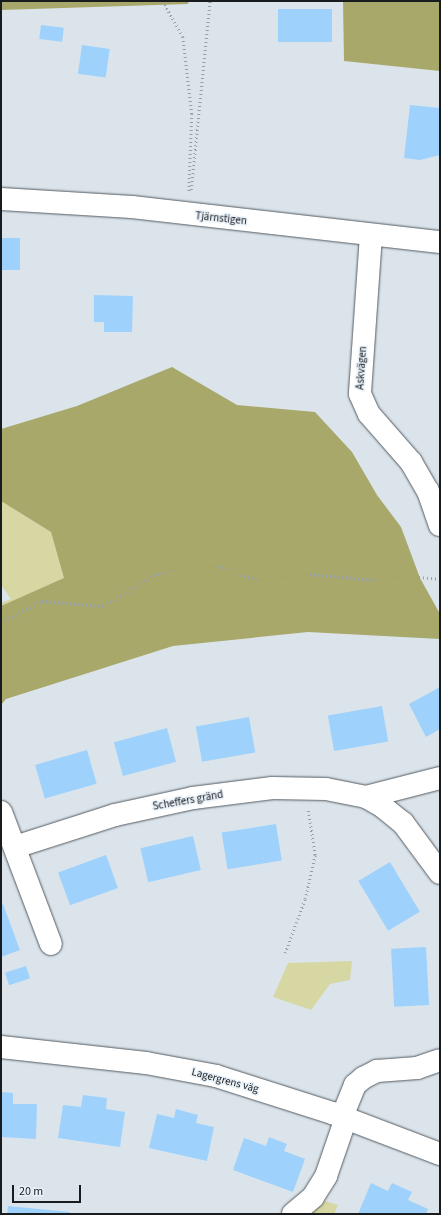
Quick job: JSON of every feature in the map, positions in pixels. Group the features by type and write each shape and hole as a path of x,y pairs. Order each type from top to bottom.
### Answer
{"street":[{"name":"Tjärnstigen","path":"1,199 41,199 440,242"},
{"name":"Askvägen","path":"371,235 360,394 369,414 411,462 428,491 440,525"},
{"name":"Scheffers gränd","path":"366,797 440,778"},
{"name":"Scheffers gränd","path":"14,847 115,815 193,798 298,788 326,789 366,797 403,823 439,866"},
{"path":"1,812 51,944"},
{"name":"Lagergrens väg","path":"1,1047 146,1063 216,1076 344,1117 440,1154"},
{"path":"293,1214 313,1197 326,1176 355,1085 363,1078 377,1071 417,1068 440,1060"}],"path":[{"path":"163,1 183,37 192,114 188,214"},
{"path":"188,214 210,1"},
{"path":"1,622 42,601 103,606 154,575 175,568 218,566 257,580 310,574 374,580 407,576 440,579"},
{"path":"285,953 305,899 315,855 311,816 298,788"}],"green space":[{"path":"1,501 51,532 65,578 1,606 1,603 11,599 1,585"},
{"path":"352,961 350,980 330,984 311,1010 273,997 288,963"},
{"path":"325,1201 338,1205 334,1214 308,1214"}],"shaded area":[{"path":"1,1 189,1 188,4 1,10"},
{"path":"343,1 440,1 440,71 344,61"},
{"path":"172,367 237,405 315,412 352,452 377,495 401,527 420,578 440,614 440,639 308,632 173,646 6,699 1,705 1,606 64,578 51,532 1,501 1,429 77,406"}],"building":[{"path":"278,9 332,9 332,42 278,42"},
{"path":"41,25 64,28 62,42 39,39"},
{"path":"82,45 110,49 106,78 78,74"},
{"path":"410,105 440,108 440,155 420,160 404,158"},
{"path":"1,238 20,238 20,270 1,270"},
{"path":"94,295 133,296 132,332 104,332 104,322 94,322"},
{"path":"440,687 440,729 426,737 409,704"},
{"path":"382,706 388,741 334,751 328,716"},
{"path":"249,717 255,752 202,762 196,726"},
{"path":"167,728 176,762 123,776 114,742"},
{"path":"87,750 97,784 45,799 35,765"},
{"path":"276,824 282,861 227,869 222,833"},
{"path":"193,836 201,870 148,882 140,848"},
{"path":"106,855 118,888 70,905 58,872"},
{"path":"390,862 420,912 388,931 358,881"},
{"path":"3,904 20,950 1,957 1,905"},
{"path":"426,947 429,1005 394,1007 391,949"},
{"path":"26,966 30,978 9,985 5,973"},
{"path":"1,1092 13,1093 13,1104 37,1104 36,1139 1,1137"},
{"path":"83,1095 107,1098 106,1109 125,1112 120,1147 58,1138 63,1105 81,1107"},
{"path":"176,1109 198,1115 196,1123 214,1127 207,1161 149,1148 157,1114 174,1118"},
{"path":"269,1137 287,1144 284,1151 305,1159 293,1192 233,1170 244,1138 266,1146"},
{"path":"371,1183 388,1191 392,1183 412,1192 408,1200 428,1209 426,1214 358,1214"},
{"path":"8,1206 70,1212 70,1214 7,1214"}]}
